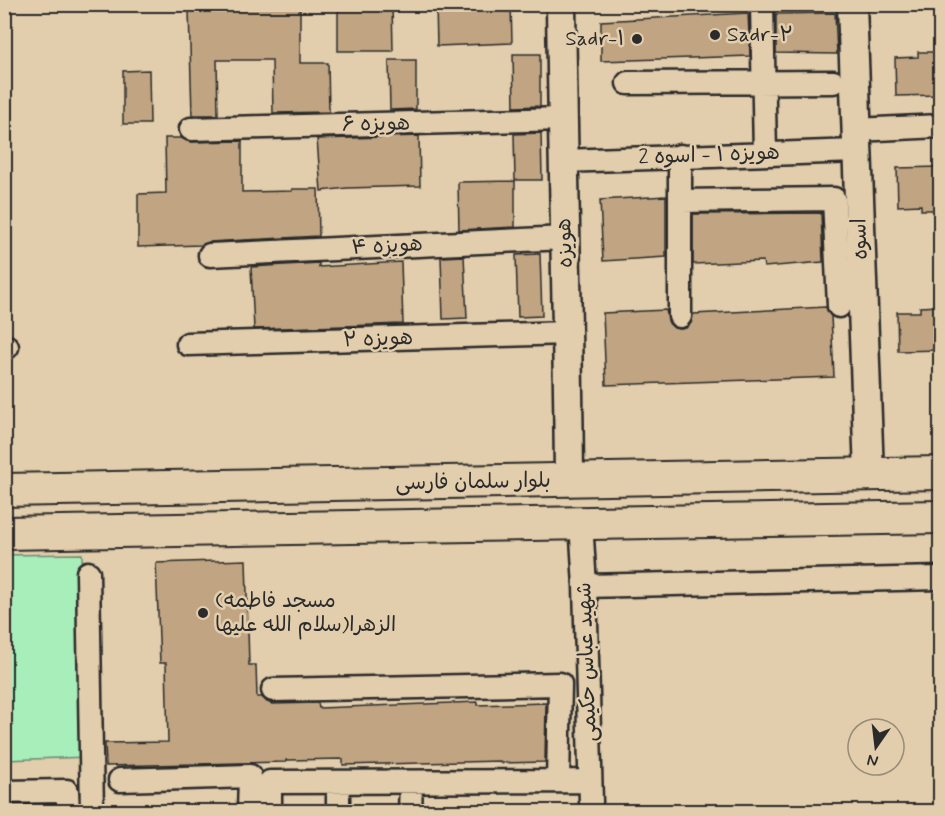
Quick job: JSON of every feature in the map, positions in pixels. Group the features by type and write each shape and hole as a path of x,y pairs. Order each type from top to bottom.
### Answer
{"main road":[{"name":"بلوار سلمان فارسی","path":"4,490 940,473"},
{"name":"بلوار سلمان فارسی","path":"4,533 940,517"}],"street":[{"name":"هویزه","path":"561,4 569,481"},
{"path":"762,4 765,154"},
{"name":"اسوه","path":"852,4 869,474"},
{"path":"628,83 833,82"},
{"name":"هویزه ۶","path":"191,129 562,119"},
{"name":"هویزه ۱ - اسوه 2","path":"562,160 765,154 940,126"},
{"path":"680,156 680,316"},
{"path":"680,201 834,200 839,306"},
{"name":"هویزه ۴","path":"210,255 565,238"},
{"name":"هویزه ۲","path":"188,345 568,333"},
{"name":"شهید عباس حکیمی","path":"558,781 591,792 581,522"},
{"path":"88,573 92,812"},
{"path":"585,586 940,578"},
{"path":"270,812 270,782 558,781 560,684 273,690"},
{"path":"120,780 250,776 249,812"},
{"path":"338,782 338,812"},
{"path":"410,812 411,782"},
{"path":"4,792 67,791 68,812"}],"green space":[{"path":"82,554 87,757 5,760 4,555"}],"building":[{"path":"300,4 300,63 328,63 329,112 273,113 272,60 217,60 218,115 192,115 189,10"},
{"path":"338,4 392,4 393,51 338,51"},
{"path":"436,4 511,4 512,43 437,46"},
{"path":"748,13 750,56 601,61 601,21"},
{"path":"835,13 837,54 776,53 776,14"},
{"path":"918,52 940,52 940,95 896,96 895,58 918,57"},
{"path":"513,54 540,54 540,106 514,107"},
{"path":"389,60 416,60 416,109 390,110"},
{"path":"149,70 150,124 123,124 123,71"},
{"path":"541,133 542,180 515,180 514,134"},
{"path":"419,136 420,186 321,191 317,139"},
{"path":"165,138 181,138 191,142 242,141 242,192 318,189 319,236 209,242 201,245 138,247 138,194 166,193"},
{"path":"940,167 940,210 921,210 921,205 898,206 897,168"},
{"path":"515,181 515,227 459,230 458,182"},
{"path":"666,196 666,257 603,261 600,200"},
{"path":"821,213 823,262 764,267 763,261 693,264 693,214"},
{"path":"540,254 542,316 518,317 516,255"},
{"path":"464,256 467,318 443,319 441,257"},
{"path":"401,262 403,324 254,329 251,267 319,263 319,267"},
{"path":"940,306 940,350 898,351 897,312 920,312 920,307"},
{"path":"826,307 831,316 834,377 606,385 603,313 666,310 669,323 674,328 681,329 691,323 693,314"},
{"path":"246,560 249,665 256,665 257,697 262,697 273,704 318,703 319,708 478,702 478,705 546,703 545,762 343,765 343,759 106,766 105,743 168,742 166,663 160,663 156,563"}],"place":[{"name":"Sadr-۲","path":"715,35"},
{"name":"Sadr-۱","path":"637,39"},
{"name":"(مسجد فاطمه الزهرا(سلام الله علیها","path":"203,613"}]}
